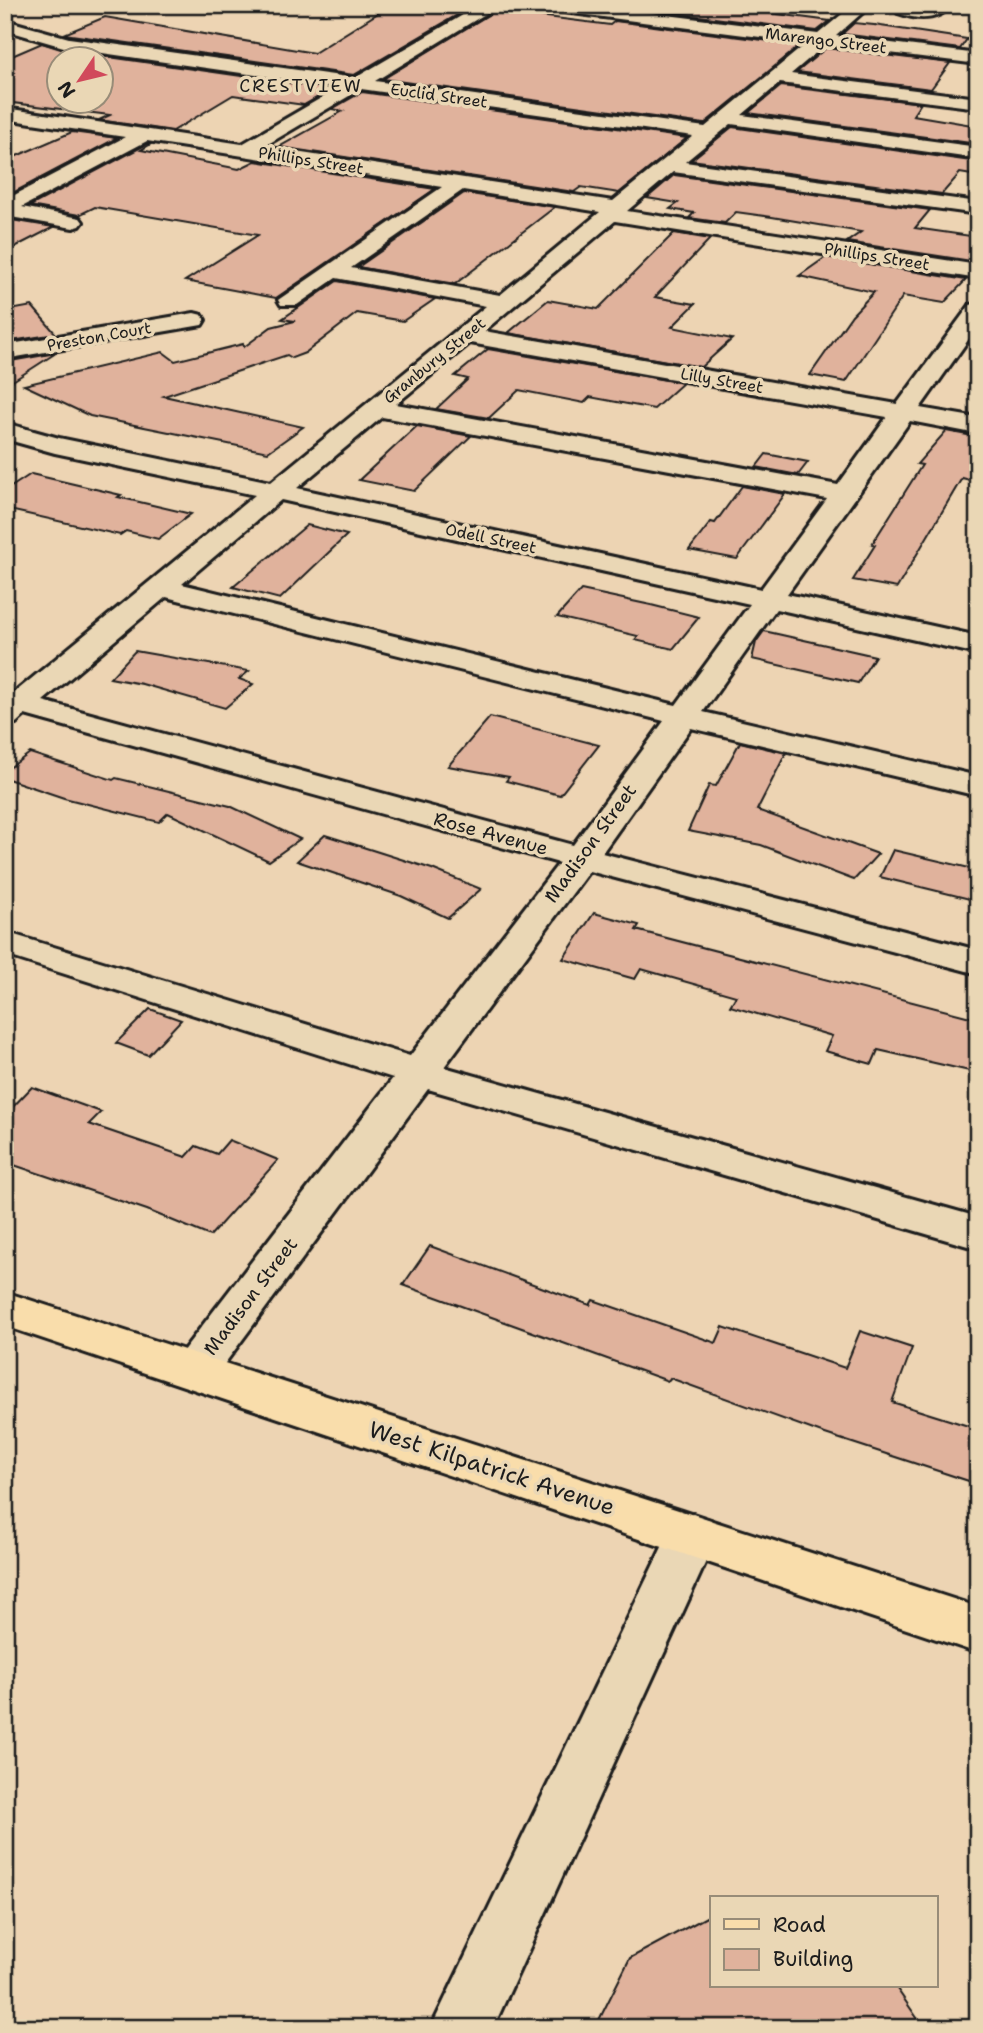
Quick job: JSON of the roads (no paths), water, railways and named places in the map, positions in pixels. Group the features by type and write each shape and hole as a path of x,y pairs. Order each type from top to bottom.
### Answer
{"main road":[{"name":"West Kilpatrick Avenue","path":"6,1309 195,1369 978,1630"}],"street":[{"path":"245,150 492,5"},
{"name":"Marengo Street","path":"548,5 978,59"},
{"path":"909,5 904,10 927,15 933,14 944,5"},
{"name":"Granbury Street","path":"10,707 161,587 613,211 671,166 859,6"},
{"name":"Euclid Street","path":"5,25 67,43 359,83 978,153"},
{"path":"777,77 978,103"},
{"name":"Phillips Street","path":"5,113 459,184 978,272"},
{"path":"5,209 144,135"},
{"path":"671,166 978,208"},
{"path":"289,300 459,184"},
{"path":"5,209 73,222"},
{"path":"332,271 505,302"},
{"name":"Madison Street","path":"195,1369 581,858 682,715 978,310"},
{"name":"Preston Court","path":"5,352 194,320"},
{"name":"Lilly Street","path":"466,335 978,426"},
{"path":"376,408 844,494"},
{"name":"Odell Street","path":"5,431 55,445 978,645"},
{"path":"161,587 978,786"},
{"name":"Rose Avenue","path":"10,707 978,962"},
{"path":"5,943 419,1073 978,1233"},
{"path":"461,2028 693,1535"}],"district":[{"name":"CRESTVIEW","path":"301,86"}]}
